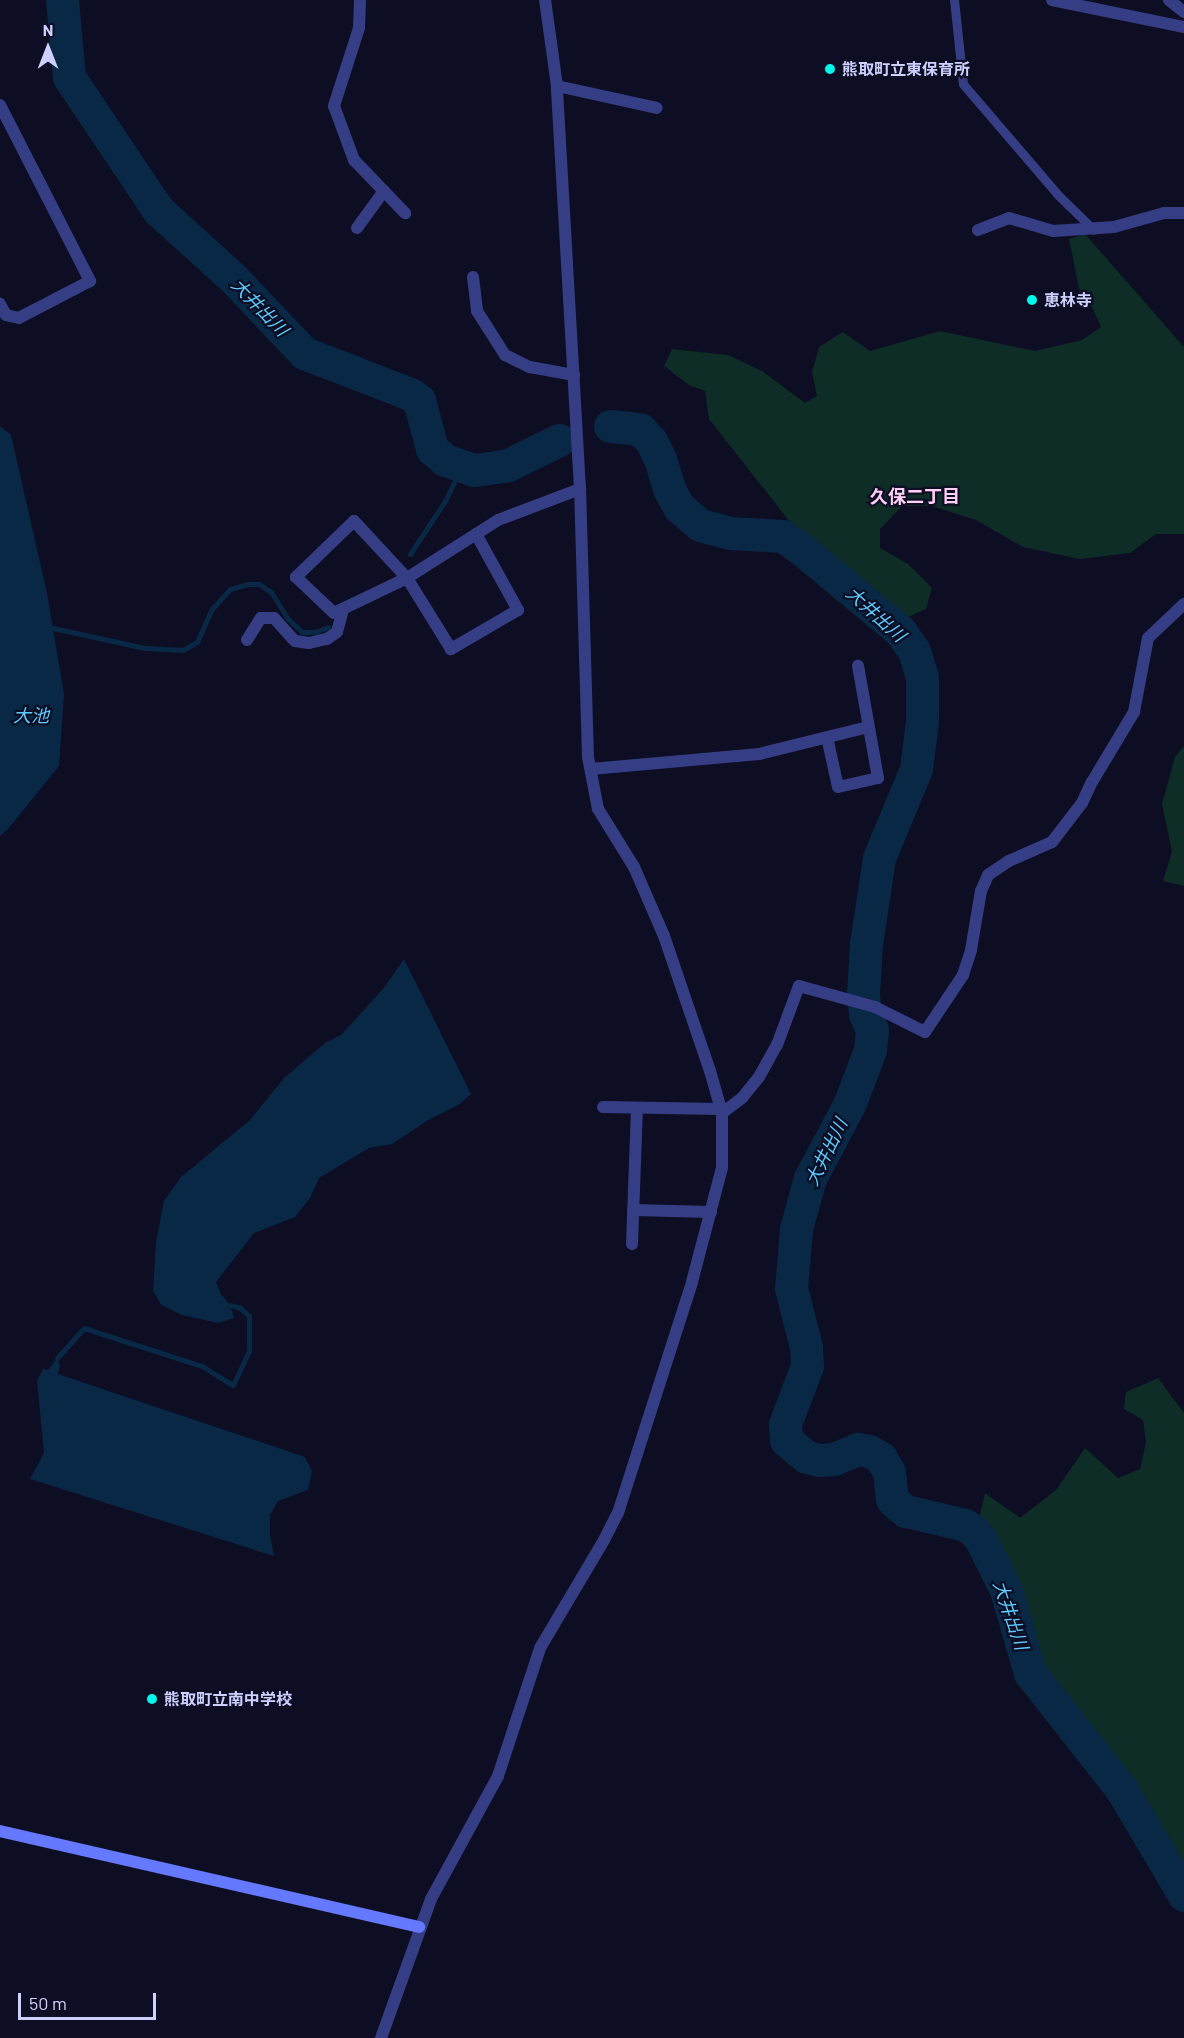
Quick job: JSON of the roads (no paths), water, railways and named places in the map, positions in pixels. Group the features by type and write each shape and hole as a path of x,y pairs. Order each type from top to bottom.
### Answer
{"street":[{"path":"360,0 359,28 334,106 354,160 405,213"},
{"path":"381,2038 419,1927 431,1899 498,1776 540,1648 618,1512 692,1282 722,1168 721,1111 664,936 634,867 598,809 591,769 580,489 557,86 545,0"},
{"path":"1052,0 1184,27"},
{"path":"1169,0 1184,12"},
{"path":"557,86 657,108"},
{"path":"0,105 90,281 19,318 2,311"},
{"path":"357,228 384,191"},
{"path":"978,230 1009,218 1053,231 1094,230 1114,227 1164,213 1184,213"},
{"path":"473,277 477,311 505,355 530,367 574,375"},
{"path":"476,534 518,609 451,649 407,578 354,521 296,577 334,613 407,578 476,534 498,520 580,489"},
{"path":"603,1107 721,1111 742,1098 759,1077 777,1045 799,986 875,1007 925,1032 963,975 971,950 981,891 988,875 1009,861 1052,842 1082,803 1134,712 1148,638 1184,604"},
{"path":"247,640 261,618 274,618 295,641 309,643 327,639 337,632 344,609"},
{"path":"827,737 838,787 878,778 858,666"},
{"path":"591,769 759,754 868,727"},
{"path":"632,1244 637,1108"},
{"path":"633,1210 711,1212"},
{"path":"0,1831 419,1927"}],"lane":[{"path":"954,0 963,84 1058,195 1094,230"}],"water":[{"name":"大池","path":"0,426 11,435 47,593 64,694 59,766 0,836"},
{"path":"404,959 471,1094 458,1105 430,1119 392,1144 369,1148 319,1178 310,1198 295,1217 254,1233 216,1282 221,1294 230,1305 234,1318 218,1323 182,1315 161,1305 153,1291 156,1242 164,1201 181,1177 250,1120 284,1078 325,1043 341,1035 383,989"},
{"path":"57,1358 60,1366 58,1374 305,1457 312,1471 308,1490 278,1501 270,1515 270,1535 274,1556 30,1479 44,1453 37,1381 43,1369 48,1370"}],"waterway":[{"name":"大井出川","path":"62,0 69,77 158,210 232,277 304,353 410,394 419,400 432,449 445,460 474,470 508,465 559,440"},
{"name":"大井出川","path":"610,426 640,429 651,441 660,459 669,489 679,507 700,525 730,533 783,536 805,552 900,631 914,651 922,677 922,721 916,769 879,858 866,944 863,994 865,1014 872,1030 870,1050 849,1105 810,1178 796,1229 791,1288 806,1347 807,1366 785,1424 786,1440 806,1457 819,1460 834,1459 858,1449 869,1451 881,1458 889,1472 892,1499 899,1506 906,1511 965,1525 974,1531 981,1540 1006,1590 1030,1673 1122,1790 1184,1895"},
{"path":"410,554 445,501 462,466"},
{"path":"53,628 145,648 183,650 197,642 212,609 230,589 248,584 259,584 271,592 287,618 302,632 315,632 328,627"},
{"path":"57,1358 84,1328 202,1366 233,1385 249,1351 249,1316 240,1308 230,1305"}],"place":[{"name":"熊取町立東保育所","path":"830,69"},
{"name":"恵林寺","path":"1032,300"},
{"name":"熊取町立南中学校","path":"152,1699"}],"district":[{"name":"久保二丁目","path":"915,496"}]}
